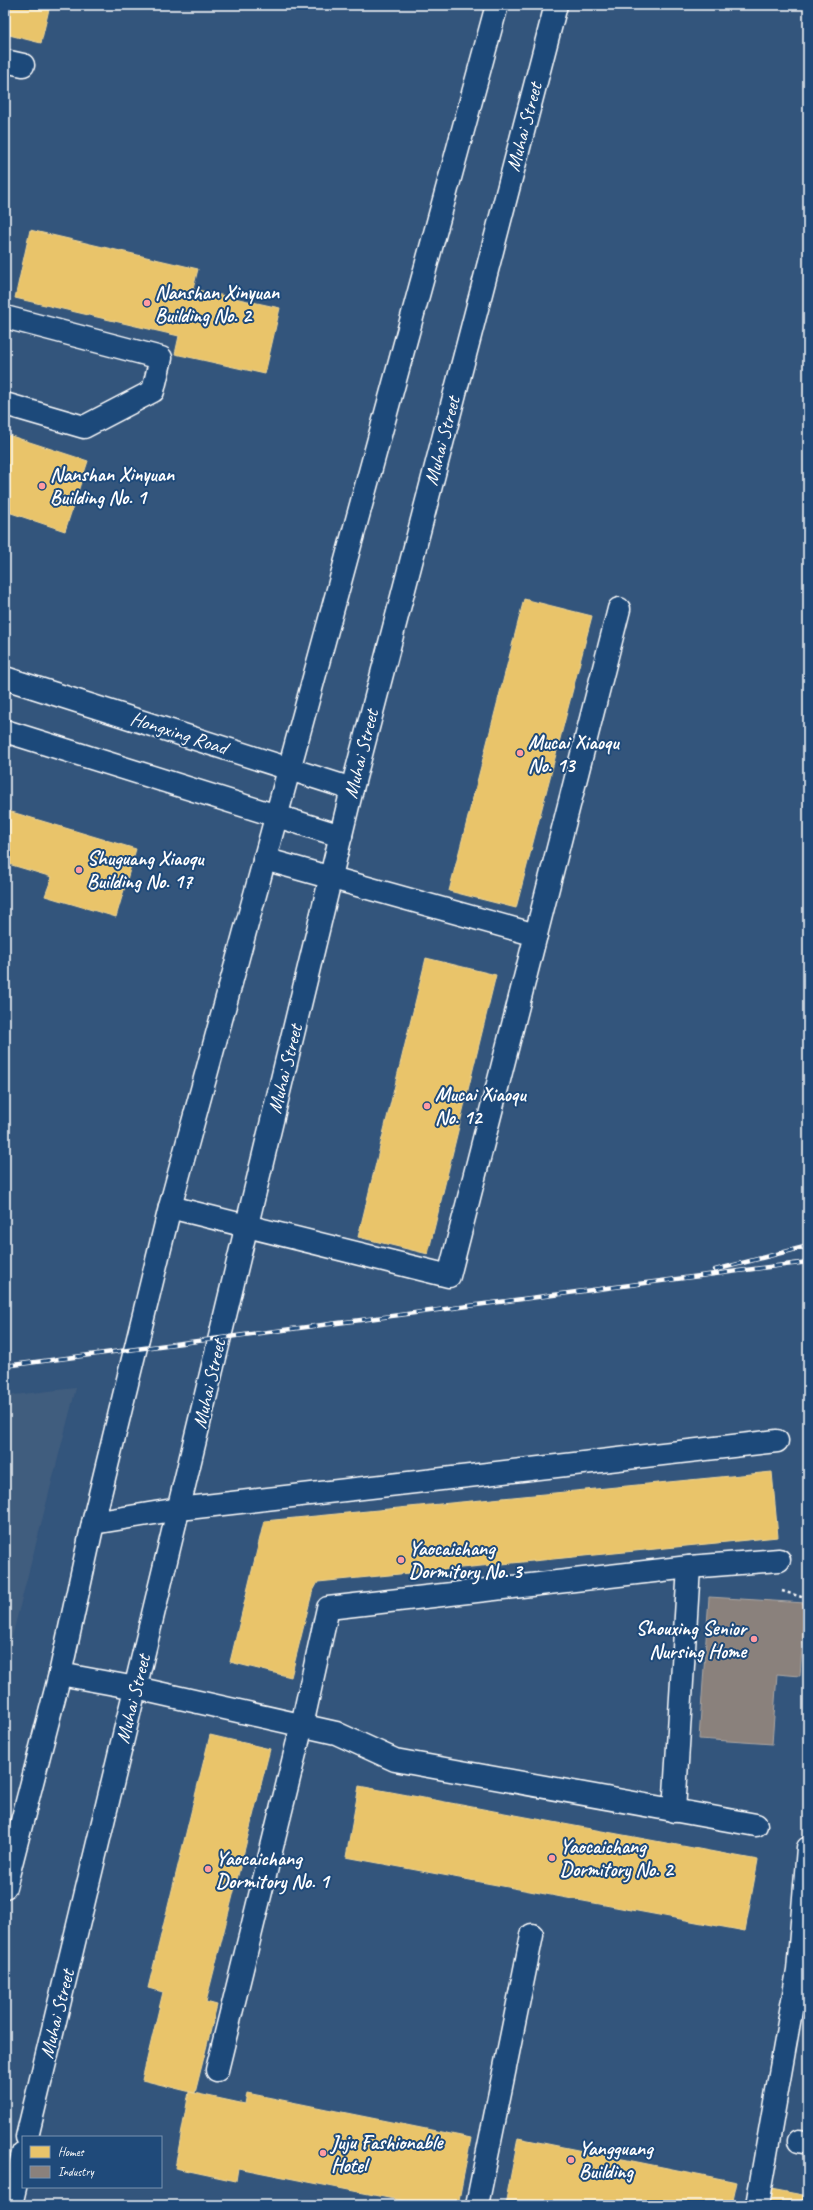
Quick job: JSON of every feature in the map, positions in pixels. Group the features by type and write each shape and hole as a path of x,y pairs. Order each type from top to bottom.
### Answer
{"street":[{"path":"5,1887 60,1674 92,1523 170,1207 497,5"},
{"name":"Muhai Street","path":"27,2136 352,789 556,5"},
{"path":"5,317 161,358 153,391 84,427 5,404"},
{"path":"170,1207 449,1276 619,609"},
{"name":"Hongxing Road","path":"5,678 352,789"},
{"path":"5,731 341,836"},
{"path":"264,859 536,935"},
{"path":"92,1523 179,1509 777,1441"},
{"path":"217,2070 302,1725 328,1608 689,1568 779,1560"},
{"path":"674,1810 689,1568"},
{"path":"60,1674 136,1688 336,1733 395,1760 756,1825"},
{"path":"757,2205 798,1971 808,1848"},
{"path":"477,2205 532,1935"},
{"path":"11,2205 22,2157"}],"shaded area":[{"path":"76,1388 5,1664 5,1396"}],"building: Homes":[{"path":"5,5 50,5 41,43 5,34"},
{"name":"Nanshan Xinyuan Building No. 2","path":"30,230 198,269 193,289 280,308 265,374 175,354 179,336 15,298"},
{"name":"Nanshan Xinyuan Building No. 1","path":"5,434 88,461 65,531 5,511"},
{"name":"Mucai Xiaoqu No. 13","path":"524,599 592,616 516,908 449,891"},
{"name":"Shuguang Xiaoqu Building No. 17","path":"5,810 136,849 116,917 45,896 52,877 5,863"},
{"name":"Mucai Xiaoqu No. 12","path":"426,958 496,975 428,1254 358,1237"},
{"path":"806,1444 808,1444 808,1462"},
{"name":"Yaocaichang Dormitory No. 3","path":"772,1472 778,1537 318,1582 312,1593 291,1677 230,1662 264,1521"},
{"name":"Yaocaichang Dormitory No. 1","path":"210,1735 270,1749 206,2002 217,2005 195,2093 142,2080 163,1992 148,1988"},
{"name":"Yaocaichang Dormitory No. 2","path":"359,1786 758,1860 745,1931 346,1857"},
{"name":"Juju Fashionable Hotel","path":"189,2092 245,2104 247,2093 471,2138 458,2205 424,2205 238,2168 236,2181 175,2168"},
{"name":"Yangguang Building","path":"518,2138 737,2182 732,2205 505,2205"},
{"path":"771,2189 808,2196 808,2205 768,2205"}],"building: Industry":[{"name":"Shouxing Senior Nursing Home","path":"709,1597 805,1603 800,1676 777,1674 772,1744 699,1739"}],"railway":[{"path":"715,1270 808,1246"},
{"path":"5,1366 808,1262"}],"place":[{"name":"Nanshan Xinyuan Building No. 2","path":"147,303"},
{"name":"Nanshan Xinyuan Building No. 1","path":"42,486"},
{"name":"Mucai Xiaoqu No. 13","path":"520,753"},
{"name":"Shuguang Xiaoqu Building No. 17","path":"79,870"},
{"name":"Mucai Xiaoqu No. 12","path":"427,1106"},
{"name":"Yaocaichang Dormitory No. 3","path":"401,1560"},
{"name":"Shouxing Senior Nursing Home","path":"754,1639"},
{"name":"Yaocaichang Dormitory No. 2","path":"552,1858"},
{"name":"Yaocaichang Dormitory No. 1","path":"208,1869"},
{"name":"Juju Fashionable Hotel","path":"323,2153"},
{"name":"Yangguang Building","path":"571,2160"}]}
